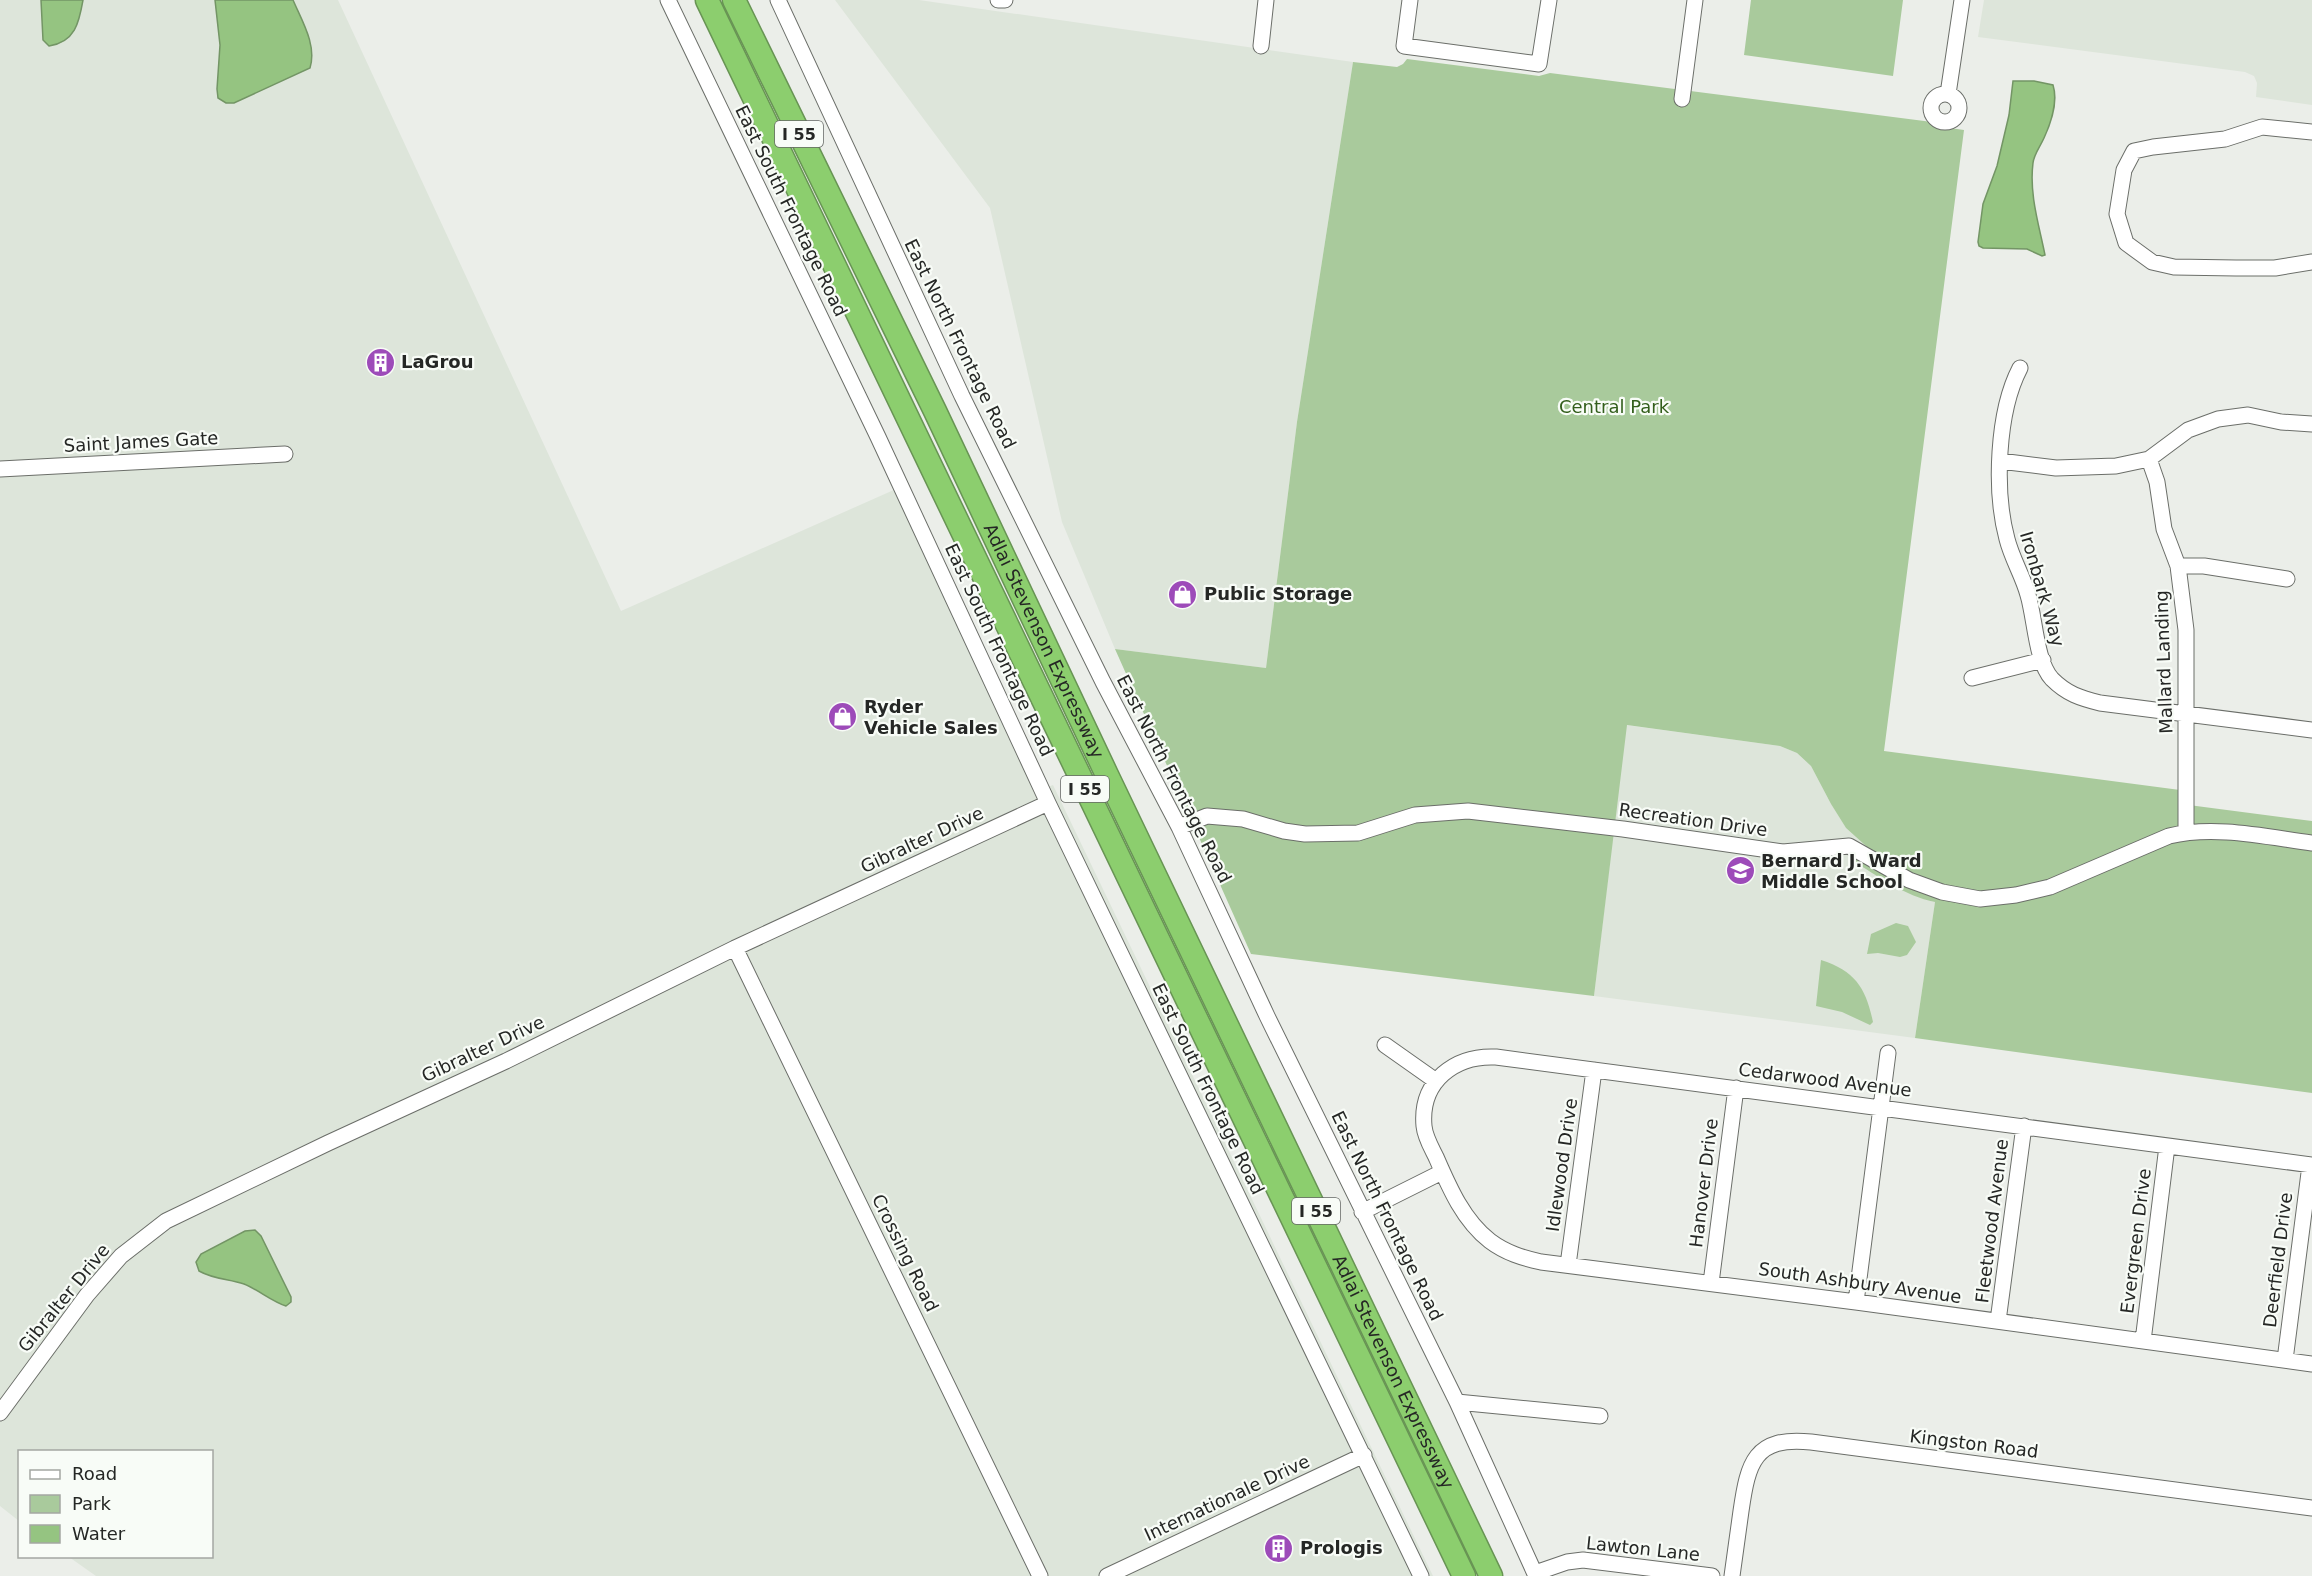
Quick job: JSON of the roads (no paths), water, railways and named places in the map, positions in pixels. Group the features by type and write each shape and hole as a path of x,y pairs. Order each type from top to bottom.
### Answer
{"highway":[{"name":"Adlai Stevenson Expressway","path":"707,0 1464,1576"},
{"name":"Adlai Stevenson Expressway","path":"734,0 935,411 1491,1576"},
{"path":"751,0 812,128 864,268"}],"street":[{"name":"East South Frontage Road","path":"668,0 878,437 1048,803 1421,1576"},
{"name":"East North Frontage Road","path":"777,0 967,406 1103,682 1179,827 1362,1212 1457,1402 1535,1575"},
{"path":"998,0 1005,0"},
{"path":"1261,46 1266,0"},
{"path":"1410,0 1404,46 1539,64 1549,0"},
{"path":"1682,99 1695,0"},
{"path":"1948,94 1962,0"},
{"path":"2312,132 2262,127 2225,139 2153,147 2134,152 2124,170 2117,214 2126,243 2152,262 2174,267 2236,268 2275,268 2312,262"},
{"name":"Ironbark Way","path":"2020,368 2008,397 2000,461 2000,501 2007,540 2028,595 2043,660 2050,677 2072,696 2100,703 2312,730"},
{"path":"2000,461 2056,468 2116,466 2149,459 2188,430 2218,418 2248,415 2281,422 2312,424"},
{"name":"Saint James Gate","path":"0,469 285,454"},
{"name":"Mallard Landing","path":"2149,459 2157,482 2164,529 2178,566 2186,630 2186,832"},
{"path":"2178,566 2204,566 2287,579"},
{"path":"1972,678 2043,660"},
{"name":"Gibralter Drive","path":"0,1413 93,1287 121,1256 166,1221 506,1061 735,948 1048,803"},
{"name":"Recreation Drive","path":"1179,827 1208,816 1243,819 1284,831 1305,834 1358,833 1415,815 1468,811 1783,852 1849,846 1909,880 1942,892 1980,899 2016,895 2050,887 2169,836 2186,832 2231,832 2312,843"},
{"name":"Crossing Road","path":"735,948 1040,1576"},
{"path":"1362,1212 1442,1172 1424,1127 1428,1096 1436,1081 1385,1045"},
{"path":"1856,1302 1888,1053"},
{"name":"Cedarwood Avenue","path":"1436,1081 1454,1064 1481,1056 2311,1165"},
{"name":"Idlewood Drive","path":"1568,1265 1594,1070"},
{"name":"Hanover Drive","path":"1711,1283 1736,1088"},
{"name":"Fleetwood Avenue","path":"1998,1321 2024,1126"},
{"name":"Evergreen Drive","path":"2143,1341 2167,1146"},
{"name":"Deerfield Drive","path":"2285,1360 2311,1165"},
{"name":"South Ashbury Avenue","path":"1442,1172 1466,1217 1489,1240 1521,1257 2312,1364"},
{"path":"1457,1402 1600,1416"},
{"name":"Kingston Road","path":"1732,1576 1747,1473 1755,1457 1764,1449 1786,1442 1811,1442 2312,1508"},
{"name":"Internationale Drive","path":"1107,1576 1364,1455"},
{"name":"Lawton Lane","path":"1535,1575 1567,1562 1583,1560 1664,1573 1712,1576"}],"water":[{"path":"41,0 83,0 74,30 70,36 58,44 49,46 43,40"},
{"path":"215,0 293,0 310,42 312,59 310,68 234,103 226,103 218,98 220,45"},
{"path":"2013,81 2034,81 2053,85 2054,91 2051,119 2035,157 2032,175 2035,209 2045,255 2042,256 2027,249 1983,248 1978,242 1983,204 1997,166 2009,115"},
{"path":"255,1230 261,1236 291,1297 291,1302 286,1306 244,1284 199,1271 196,1262 201,1254 245,1231"}],"place":[{"name":"LaGrou","path":"380,362"},
{"name":"Public Storage","path":"1183,594"},
{"name":"Ryder Vehicle Sales","path":"843,717"},
{"name":"Bernard J. Ward Middle School","path":"1740,871"},
{"name":"Prologis","path":"1279,1548"}],"park label":[{"name":"Central Park","path":"1614,407"}]}
